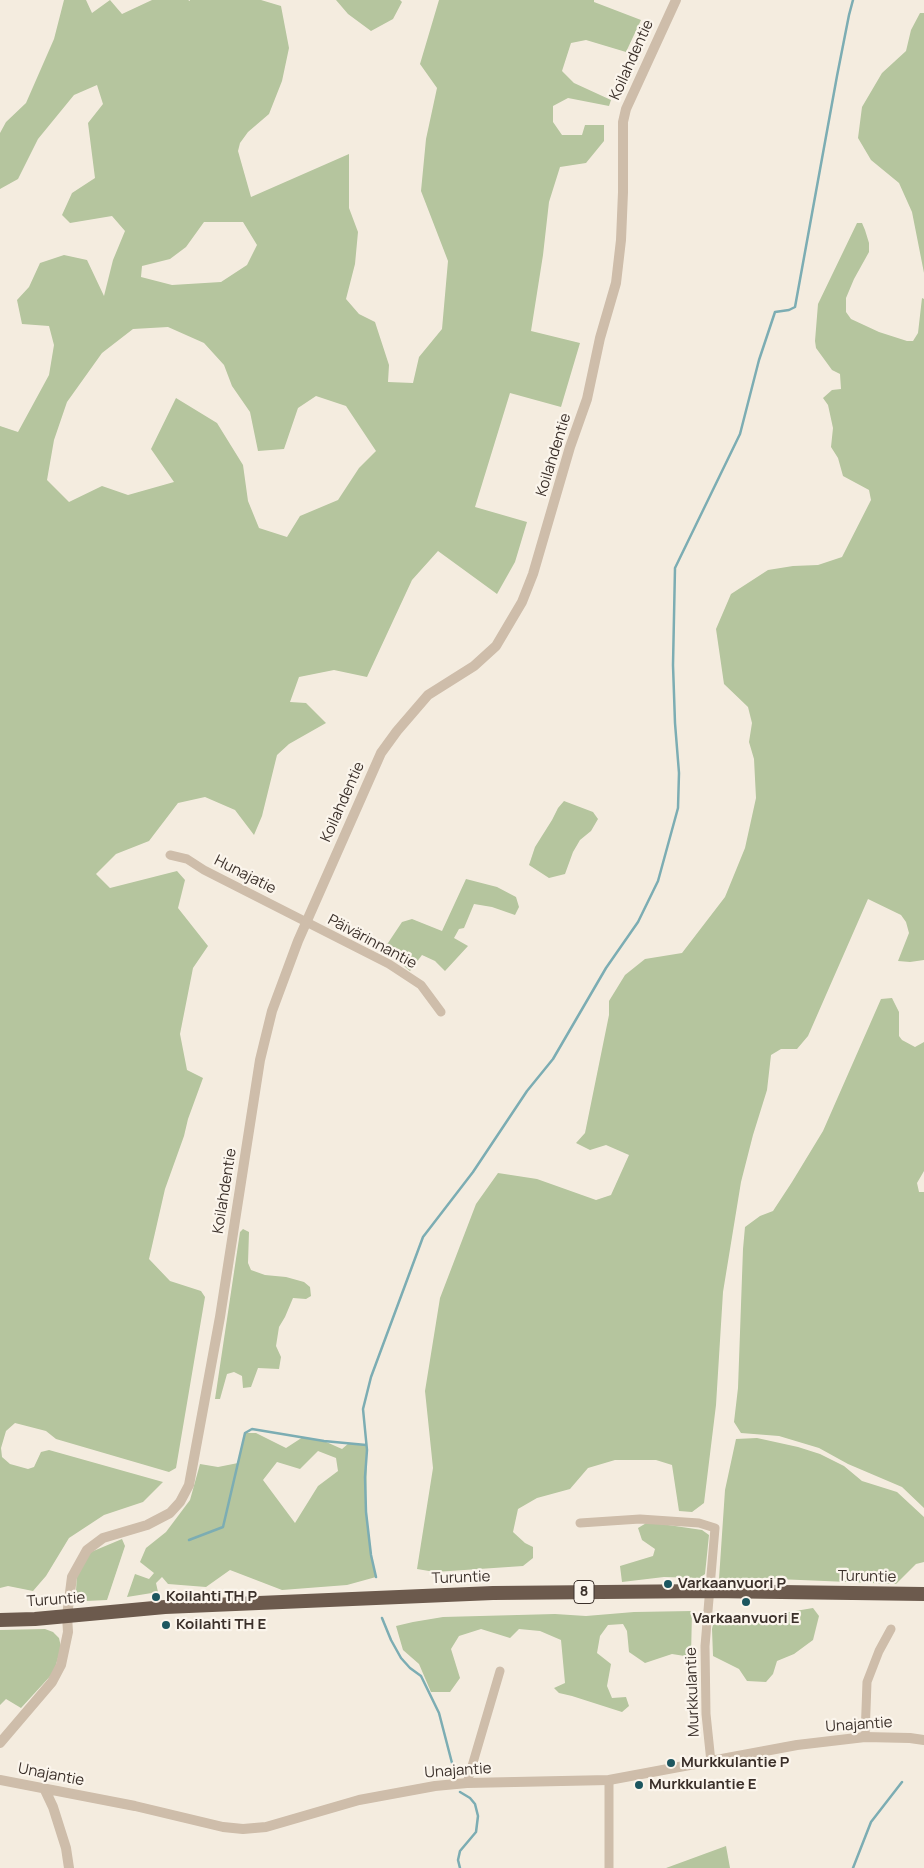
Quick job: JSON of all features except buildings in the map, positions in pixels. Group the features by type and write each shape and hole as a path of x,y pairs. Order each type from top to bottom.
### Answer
{"highway":[{"name":"Turuntie","path":"0,1620 165,1607 493,1593 710,1591 924,1594"}],"street":[{"name":"Koilahdentie","path":"0,1743 52,1682 61,1665 68,1632 67,1616 72,1577 87,1550 103,1538 146,1524 170,1512 180,1502 189,1485 220,1317 260,1060 272,1011 306,923 382,753 397,731 428,696 474,666 496,646 522,602 536,565 586,399 600,338 616,283 622,223 623,122 626,109 676,0"},
{"name":"Hunajatie","path":"170,855 187,859 204,870 306,923"},
{"name":"Päivärinnantie","path":"306,923 389,964 421,985 441,1012"},
{"name":"Murkkulantie","path":"580,1523 640,1519 699,1523 715,1528 704,1646 706,1714 710,1762"},
{"path":"865,1738 866,1682 878,1651 891,1628"},
{"path":"467,1783 500,1671"},
{"name":"Unajantie","path":"0,1780 134,1806 223,1827 243,1829 266,1827 359,1800 402,1791 467,1783 609,1780 797,1745 865,1738 910,1738 924,1740"},
{"path":"609,1780 609,1868"},
{"path":"45,1790 53,1807 70,1868"}],"green space":[{"path":"64,0 86,0 92,13 110,0 122,14 152,0 261,0 281,6 289,48 282,81 269,114 248,132 240,143 238,151 251,197 349,154 349,208 358,232 355,264 346,299 359,314 375,322 389,365 388,382 413,383 419,357 442,329 448,261 421,191 426,139 437,88 420,64 439,0 594,0 594,2 641,20 626,52 586,40 571,43 562,71 574,83 611,100 609,106 568,98 553,106 553,122 562,135 582,135 585,125 604,125 604,141 586,163 560,167 549,202 531,331 580,343 561,407 510,393 475,507 527,522 515,562 497,594 438,551 412,580 367,677 334,670 299,677 290,702 306,703 326,723 289,744 277,755 262,816 254,835 235,810 205,797 178,803 149,841 116,854 96,874 110,888 177,871 185,880 178,908 208,946 193,968 180,1034 187,1070 203,1078 165,1189 149,1259 170,1281 201,1291 205,1297 176,1468 169,1472 56,1439 46,1431 15,1423 6,1431 1,1448 2,1457 10,1464 28,1469 34,1467 41,1452 49,1450 163,1482 143,1502 104,1515 69,1538 46,1576 33,1591 8,1586 0,1588 0,426 18,432 49,375 54,345 49,326 22,324 17,300 29,287 40,263 64,255 87,260 104,296 113,260 125,231 112,216 70,223 62,215 72,193 95,178 88,123 103,104 97,85 74,95 38,139 18,179 0,189 0,133 6,122 26,103 54,39","holes":["204,222 243,222 257,245 247,265 221,282 172,285 141,277 142,266 170,259 186,247","168,327 204,343 224,365 232,386 250,412 258,451 284,449 298,408 316,396 346,406 376,451 359,468 338,500 300,516 287,537 259,528 248,501 243,465 217,423 176,398 151,449 174,482 128,495 102,486 69,502 47,480 54,440 67,402 102,353 133,329"]},
{"path":"336,0 400,0 402,2 393,19 371,31 348,14"},
{"path":"920,13 924,13 924,273 912,212 899,183 871,160 858,138 862,107 882,73 906,51 911,30"},
{"path":"857,223 862,223 865,230 869,243 869,252 846,298 846,312 851,319 879,332 907,341 913,341 918,333 922,298 924,299 924,960 898,961 909,933 906,922 901,915 868,899 808,1036 797,1049 781,1049 771,1055 767,1090 741,1182 723,1292 716,1405 704,1503 692,1512 679,1511 672,1465 656,1460 615,1460 588,1468 570,1489 537,1498 518,1509 513,1532 525,1543 533,1547 533,1558 523,1566 435,1572 417,1569 433,1468 425,1391 440,1298 476,1204 498,1173 537,1179 596,1200 611,1195 629,1155 606,1145 590,1150 576,1143 585,1133 609,1015 609,1001 625,975 645,959 682,953 725,897 745,848 756,798 754,759 749,742 752,723 748,707 724,684 716,629 731,594 768,570 818,565 842,557 871,500 869,490 843,476 838,458 831,447 833,428 828,405 823,398 832,390 841,389 840,374 832,370 816,348 815,341 818,304"},
{"path":"564,801 593,812 598,819 591,831 580,840 573,852 565,874 549,878 529,865 535,847"},
{"path":"466,879 497,887 516,897 519,907 515,915 492,907 474,904 464,928 459,929 454,938 468,946 445,971 435,961 422,955 410,971 393,957 382,952 402,922 412,919 442,931"},
{"path":"892,998 899,1012 899,1036 902,1040 915,1047 924,1042 924,1171 917,1183 919,1192 924,1192 924,1508 902,1487 848,1464 819,1448 779,1436 741,1433 734,1422 738,1388 745,1227 760,1216 773,1211 792,1182 823,1131 881,999"},
{"path":"243,1229 249,1232 248,1263 251,1270 265,1275 286,1277 304,1282 310,1287 311,1296 306,1299 293,1298 279,1327 276,1346 281,1357 279,1369 258,1368 251,1387 243,1388 242,1376 234,1372 227,1374 220,1399 215,1399 240,1232"},
{"path":"245,1433 256,1433 286,1448 303,1437 324,1441 342,1449 349,1443 367,1445 366,1512 371,1555 376,1577 347,1585 282,1590 230,1570 206,1587 168,1584 162,1577 156,1583 158,1592 127,1597 135,1574 149,1579 154,1573 140,1562 146,1548 166,1532 190,1500 200,1464 218,1467 238,1463","holes":["318,1451 336,1458 338,1471 318,1486 295,1523 263,1480 277,1462 300,1469"]},
{"path":"757,1438 820,1454 844,1466 862,1481 897,1492 924,1517 924,1562 916,1564 896,1584 753,1578 719,1579 725,1490 736,1439"},
{"path":"648,1522 702,1530 709,1535 705,1574 700,1578 664,1577 622,1582 620,1566 653,1556 655,1549 642,1540 638,1528"},
{"path":"122,1539 125,1546 107,1600 86,1601 76,1591 77,1573 91,1552"},
{"path":"813,1608 819,1616 813,1640 794,1654 777,1661 773,1674 766,1682 747,1681 739,1669 713,1656 712,1629 714,1620 736,1621"},
{"path":"692,1611 691,1657 672,1654 645,1663 629,1652 627,1631 623,1624 608,1625 600,1636 597,1653 611,1664 607,1686 612,1698 626,1697 629,1706 622,1712 559,1693 554,1688 565,1683 561,1640 540,1631 519,1629 510,1638 481,1629 459,1636 451,1649 460,1678 450,1692 431,1692 419,1664 403,1650 396,1626 443,1617 555,1614 586,1616 634,1612"},
{"path":"45,1629 53,1632 59,1638 61,1647 54,1672 21,1708 6,1699 0,1705 0,1630"},
{"path":"726,1846 730,1868 666,1868"}],"waterway":[{"path":"376,1577 371,1555 366,1512 365,1477 367,1450 363,1409 371,1377 423,1237 473,1172 527,1091 553,1059 606,968 638,922 658,881 678,808 679,773 673,665 675,568 740,434 759,360 775,312 795,307 837,76 853,0"},
{"path":"189,1540 223,1527 245,1433 252,1429 324,1441 366,1445"},
{"path":"382,1618 401,1658 421,1676 439,1713 452,1763"},
{"path":"853,1868 871,1822 902,1782"},
{"path":"460,1792 470,1798 475,1804 478,1816 476,1832 460,1851 458,1860 460,1868"}],"place":[{"name":"Varkaanvuori P","path":"668,1584"},
{"name":"Koilahti TH P","path":"156,1597"},
{"name":"Varkaanvuori E","path":"746,1602"},
{"name":"Koilahti TH E","path":"166,1625"},
{"name":"Murkkulantie P","path":"671,1763"},
{"name":"Murkkulantie E","path":"639,1785"}]}
